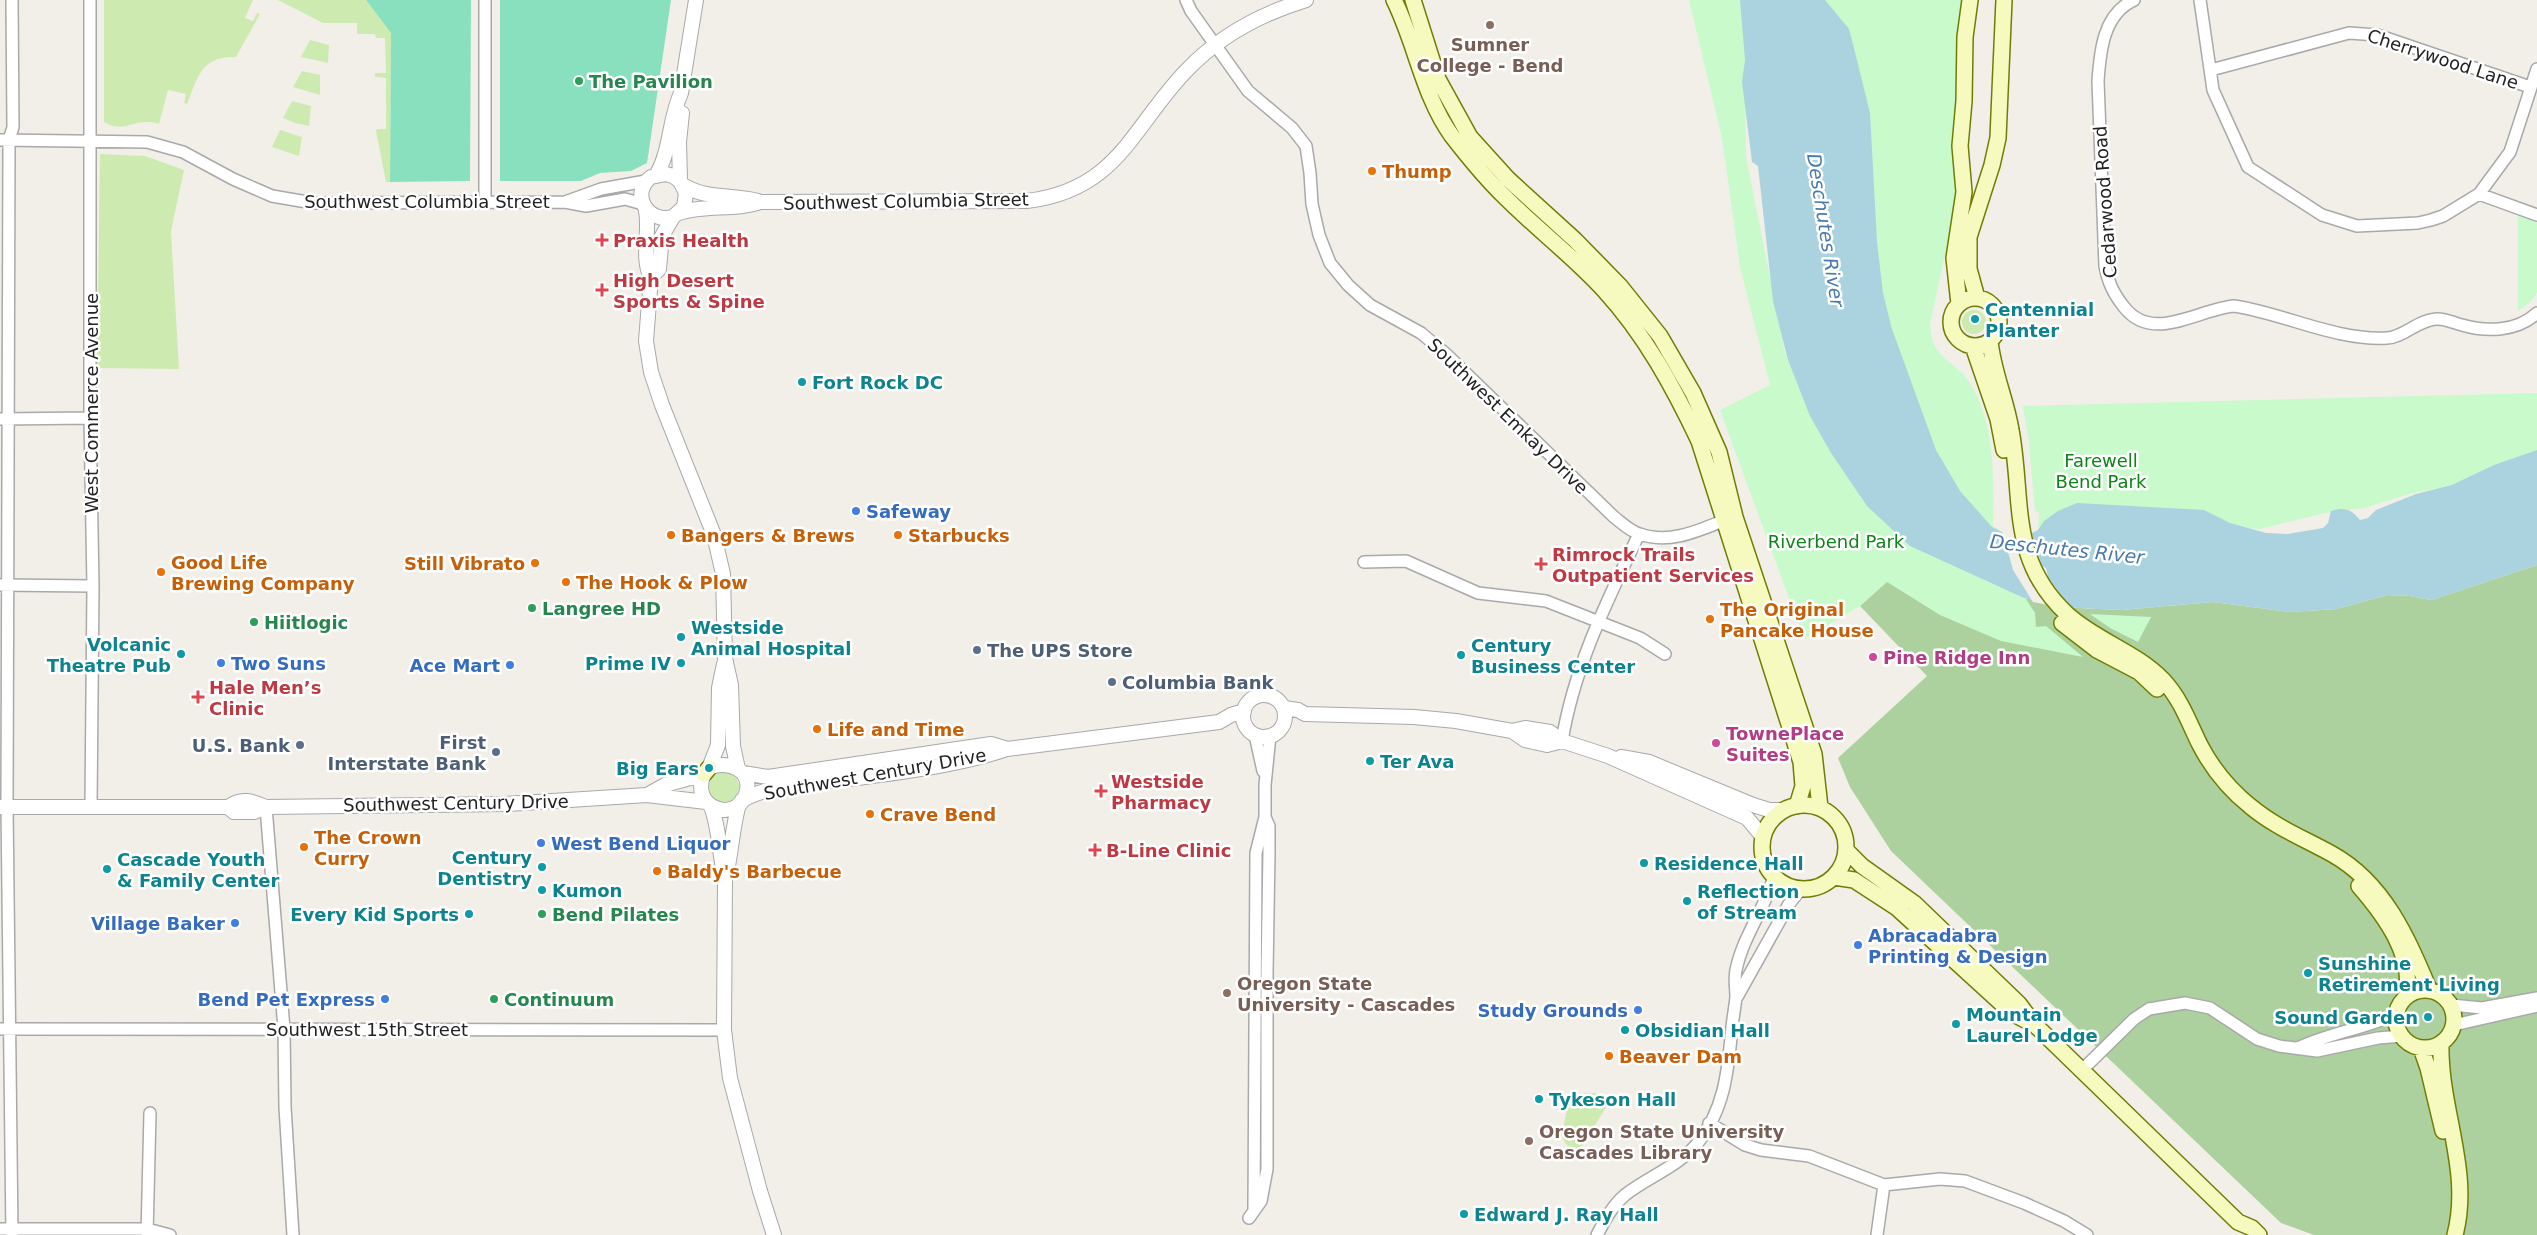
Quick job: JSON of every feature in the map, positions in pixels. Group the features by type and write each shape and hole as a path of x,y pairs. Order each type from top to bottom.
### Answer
{"main road":[{"path":"1394,0 1403,18 1423,80 1451,134 1508,200 1551,237 1604,290 1650,348 1677,394 1699,440 1814,754 1820,807"},
{"path":"1413,0 1438,79 1470,137 1508,179 1620,286 1660,336 1693,393 1719,452 1729,519 1800,762 1803,786 1797,806"},
{"path":"1959,304 1977,298 1991,305 1999,319 1995,335 1990,341 1973,346 1958,340 1951,326 1951,317 1959,304 1954,258 1964,192 1961,139 1965,37 1970,0"},
{"path":"1977,298 1969,269 1969,237 1998,138 2004,0"},
{"path":"1990,341 1992,362 2011,426 2009,444 2009,516 2018,555 2028,579 2059,621 2080,639 2139,672 2168,702 2195,755 2213,782 2234,804 2260,827 2291,846 2334,866 2360,887 2379,911 2405,957 2408,973 2407,995"},
{"path":"1973,346 2009,444 2021,533 2036,575 2067,614 2082,627 2146,664 2173,693 2214,768 2244,801 2264,818 2346,863 2383,898 2404,932 2429,989"},
{"path":"1797,806 1820,807 1832,814 1841,824 1846,837 1847,851 1843,864 1834,877 1814,888 1800,889 1781,882 1774,876 1766,864 1762,851 1763,837 1768,824 1780,810 1797,806"},
{"path":"1847,851 1862,866 1914,903 2019,1004 2034,1024 2240,1229 2252,1228 2259,1235"},
{"path":"1834,877 1854,880 1897,908 2012,1012 2034,1024"},
{"path":"2422,989 2429,989 2438,992 2451,1005 2454,1025 2451,1032 2441,1043 2421,1048 2414,1046 2402,1036 2398,1030 2396,1014 2402,1000 2407,995 2422,989"},
{"path":"2441,1043 2440,1066 2461,1190 2455,1235"},
{"path":"2421,1048 2428,1068 2451,1160 2451,1212 2445,1235"}],"street":[{"path":"12,0 13,127 5,140 4,806 8,1231 147,1232 170,1235"},
{"name":"West Commerce Avenue","path":"90,0 90,418 93,586 91,806"},
{"path":"485,202 486,0"},
{"path":"652,277 646,268 648,234 641,196 666,152 674,107 680,93 696,0"},
{"name":"Southwest Emkay Drive","path":"1186,0 1214,45 1248,91 1292,128 1306,146 1312,204 1319,235 1330,263 1348,285 1370,305 1421,333 1446,354 1614,518 1639,534 1663,538 1684,535 1729,519"},
{"name":"Southwest Columbia Street","path":"682,183 706,195 747,198 761,202 1027,201 1059,194 1098,174 1110,164 1185,72 1214,45 1251,21 1306,0"},
{"name":"Cedarwood Road","path":"2134,0 2124,6 2113,17 2105,34 2099,57 2098,81 2105,266 2108,282 2130,315 2145,322 2161,325 2222,307 2234,306 2352,335 2388,338 2396,337 2437,319 2480,330 2494,330 2522,322 2537,313"},
{"path":"2200,0 2213,90 2248,167 2322,215 2357,226 2418,223 2443,216 2479,194 2510,152 2537,69"},
{"name":"Cherrywood Lane","path":"2211,70 2323,38 2359,33 2377,35 2530,87"},
{"path":"680,93 682,109 679,142 682,183 686,200 662,236 659,269 652,277 646,341 651,372 714,536 723,574 725,658 731,685 734,758 747,787 733,826 732,853 725,878"},
{"name":"Southwest Columbia Street","path":"5,140 130,140 165,146 183,152 254,189 292,200 323,203 565,202 586,206 625,200 644,207"},
{"path":"652,178 673,176 682,183"},
{"name":"Southwest Columbia Street","path":"565,202 594,190 652,178"},
{"path":"2479,194 2537,215"},
{"name":"Southwest Columbia Street","path":"676,215 700,209 746,207 761,202"},
{"path":"644,207 658,218 676,215"},
{"path":"5,419 90,418"},
{"path":"1562,741 1568,702 1599,621 1639,534"},
{"path":"1364,562 1406,561 1478,594 1546,601 1640,638 1665,654"},
{"path":"4,584 93,586"},
{"path":"725,658 719,688 718,745 700,788 718,824 720,855 725,878 724,1030 736,1107 774,1235"},
{"name":"Southwest Century Drive","path":"741,802 773,788 904,772 992,754 1007,749 1219,722 1231,715 1244,711 1251,700 1263,695 1276,698 1284,715 1298,710 1306,714 1414,717 1456,721 1512,731 1525,728 1550,732 1562,741 1608,756 1747,818 1763,837"},
{"path":"1244,711 1244,718 1258,733 1265,785 1265,817 1269,826 1270,852 1267,972 1267,1169 1261,1201 1251,1214"},
{"path":"1258,733 1276,733 1284,715"},
{"name":"Southwest Century Drive","path":"1219,722 1258,733"},
{"name":"Southwest Century Drive","path":"741,771 768,777 991,744 1007,749"},
{"name":"Southwest Century Drive","path":"1608,756 1649,762 1753,805 1769,810 1780,810"},
{"path":"839,780 846,772 871,768 888,759"},
{"path":"707,771 724,763 741,771"},
{"name":"Southwest Century Drive","path":"647,795 665,785 707,771"},
{"name":"Southwest Century Drive","path":"4,806 228,807 235,801 252,800 266,807 506,804 647,795 708,804"},
{"path":"708,804 723,810 741,802"},
{"path":"266,807 284,1029 284,1107 293,1235"},
{"path":"1597,1235 1608,1214 1625,1195 1679,1160 1696,1144 1724,1094 1736,998 1735,972 1746,937 1769,892 1774,876"},
{"path":"1736,998 1789,904 1800,889"},
{"path":"2451,1005 2482,1008 2537,998"},
{"path":"2081,1071 2134,1019 2149,1009 2166,1005 2185,1003 2210,1008 2257,1039 2279,1046 2317,1051 2378,1038 2402,1036"},
{"path":"2454,1025 2537,1006"},
{"path":"2298,1048 2312,1041 2375,1024 2396,1014"},
{"name":"Southwest 15th Street","path":"5,1029 724,1030"},
{"path":"147,1232 150,1113"},
{"path":"1709,1123 1745,1146 1809,1156 1884,1185 1940,1179 1965,1181 2024,1203 2064,1221 2087,1235"},
{"path":"1876,1235 1884,1185"}],"green space":[{"path":"104,0 253,0 245,18 253,21 257,13 260,14 236,57 215,60 202,70 187,104 184,103 186,94 168,90 159,124 143,122 118,127 104,122"},
{"path":"278,0 366,0 391,33 390,182 386,182 376,131 377,129 386,129 386,78 375,77 375,73 386,73 385,38 376,38 375,34 357,34 357,23 323,23"},
{"path":"366,0 471,0 470,181 390,182 391,33"},
{"name":"The Pavilion","path":"500,0 671,0 647,163 631,171 600,173 581,181 500,181"},
{"name":"Riverbend Park","path":"1689,0 1744,0 1746,157 1785,353 1802,392 2019,588 2035,613 2036,627 2046,626 2083,657 2001,641 1940,615 1887,582 1860,606 1804,639 1720,410 1770,385 1740,267 1722,138"},
{"path":"1820,0 1964,0 1958,194 1930,324 1932,340 1936,348 1967,379 1983,413 1988,431 1993,470 1993,527 1998,528 1998,532 1971,524 1908,410"},
{"path":"310,40 329,45 328,63 301,57"},
{"path":"302,71 320,75 320,95 293,87"},
{"path":"292,101 311,106 309,126 283,118"},
{"path":"280,130 302,137 299,156 272,147"},
{"path":"100,154 145,156 184,170 171,231 179,369 97,368"},
{"path":"2518,213 2537,223 2537,293 2530,302 2518,311"},
{"path":"1974,310 1979,311 1985,317 1985,327 1979,333 1974,334 1969,333 1963,327 1962,322 1963,317 1969,311"},
{"name":"Farewell Bend Park","path":"2537,393 2537,471 2413,493 2364,508 2325,513 2260,529 2225,527 2038,532 2039,512 2035,511 2029,443 2023,406"},
{"path":"2537,565 2537,1235 2314,1235 2281,1223 1891,851 1850,787 1838,758 1927,676 1860,606 1886,582 2024,598 2077,608 2121,610 2213,602 2290,612 2337,609 2387,595 2410,596 2431,600"},
{"path":"2090,614 2151,617 2138,642 2110,628"},
{"path":"724,772 735,776 739,787 735,798 724,802 713,798 709,787 713,776"},
{"path":"1571,1093 1596,1093 1608,1104 1575,1158 1561,1136"}],"water":[{"name":"Deschutes River","path":"1740,0 1825,0 1849,29 1870,113 1877,242 1883,293 1892,329 1936,450 1960,491 1992,527 2008,535 2026,536 2038,530 2044,521 2058,511 2077,503 2204,510 2230,523 2266,533 2287,534 2323,528 2328,523 2331,511 2336,510 2347,510 2354,513 2360,520 2368,518 2376,510 2416,494 2452,485 2494,465 2537,450 2537,565 2431,600 2410,596 2387,595 2337,609 2290,612 2213,602 2121,610 2077,608 2024,598 1910,546 1867,506 1831,453 1810,416 1788,360 1773,301 1758,166 1752,162 1742,82 1745,60"}],"pier":[{"path":"2002,530 2009,533 2031,531 2042,566 2046,568 2048,577 2075,610 2033,602 2013,570"}],"place":[{"name":"Sumner College - Bend","path":"1490,25"},
{"name":"The Pavilion","path":"579,81"},
{"name":"Thump","path":"1372,171"},
{"name":"Praxis Health","path":"602,240"},
{"name":"High Desert Sports & Spine","path":"602,290"},
{"name":"Centennial Planter","path":"1975,319"},
{"name":"Fort Rock DC","path":"802,382"},
{"name":"Safeway","path":"856,511"},
{"name":"Bangers & Brews","path":"671,535"},
{"name":"Starbucks","path":"898,535"},
{"name":"Still Vibrato","path":"535,563"},
{"name":"Rimrock Trails Outpatient Services","path":"1541,564"},
{"name":"Good Life Brewing Company","path":"161,572"},
{"name":"The Hook & Plow","path":"566,582"},
{"name":"Langree HD","path":"532,608"},
{"name":"The Original Pancake House","path":"1710,619"},
{"name":"Hiitlogic","path":"254,622"},
{"name":"Westside Animal Hospital","path":"681,637"},
{"name":"The UPS Store","path":"977,650"},
{"name":"Volcanic Theatre Pub","path":"181,654"},
{"name":"Century Business Center","path":"1461,655"},
{"name":"Pine Ridge Inn","path":"1873,657"},
{"name":"Two Suns","path":"221,663"},
{"name":"Prime IV","path":"681,663"},
{"name":"Ace Mart","path":"510,665"},
{"name":"Columbia Bank","path":"1112,682"},
{"name":"Hale Men’s Clinic","path":"198,697"},
{"name":"Life and Time","path":"817,729"},
{"name":"TownePlace Suites","path":"1716,743"},
{"name":"U.S. Bank","path":"300,745"},
{"name":"First Interstate Bank","path":"496,752"},
{"name":"Ter Ava","path":"1370,761"},
{"name":"Big Ears","path":"709,768"},
{"name":"Westside Pharmacy","path":"1101,791"},
{"name":"Crave Bend","path":"870,814"},
{"name":"West Bend Liquor","path":"541,843"},
{"name":"The Crown Curry","path":"304,847"},
{"name":"B-Line Clinic","path":"1095,850"},
{"name":"Residence Hall","path":"1644,863"},
{"name":"Century Dentistry","path":"542,867"},
{"name":"Cascade Youth & Family Center","path":"107,869"},
{"name":"Baldy's Barbecue","path":"657,871"},
{"name":"Kumon","path":"542,890"},
{"name":"Reflection of Stream","path":"1687,901"},
{"name":"Every Kid Sports","path":"469,914"},
{"name":"Bend Pilates","path":"542,914"},
{"name":"Village Baker","path":"235,923"},
{"name":"Abracadabra Printing & Design","path":"1858,945"},
{"name":"Sunshine Retirement Living","path":"2308,973"},
{"name":"Oregon State University - Cascades","path":"1227,993"},
{"name":"Bend Pet Express","path":"385,999"},
{"name":"Continuum","path":"494,999"},
{"name":"Study Grounds","path":"1638,1010"},
{"name":"Sound Garden","path":"2428,1017"},
{"name":"Mountain Laurel Lodge","path":"1956,1024"},
{"name":"Obsidian Hall","path":"1625,1030"},
{"name":"Beaver Dam","path":"1609,1056"},
{"name":"Tykeson Hall","path":"1539,1099"},
{"name":"Oregon State University Cascades Library","path":"1529,1141"},
{"name":"Edward J. Ray Hall","path":"1464,1214"}]}
